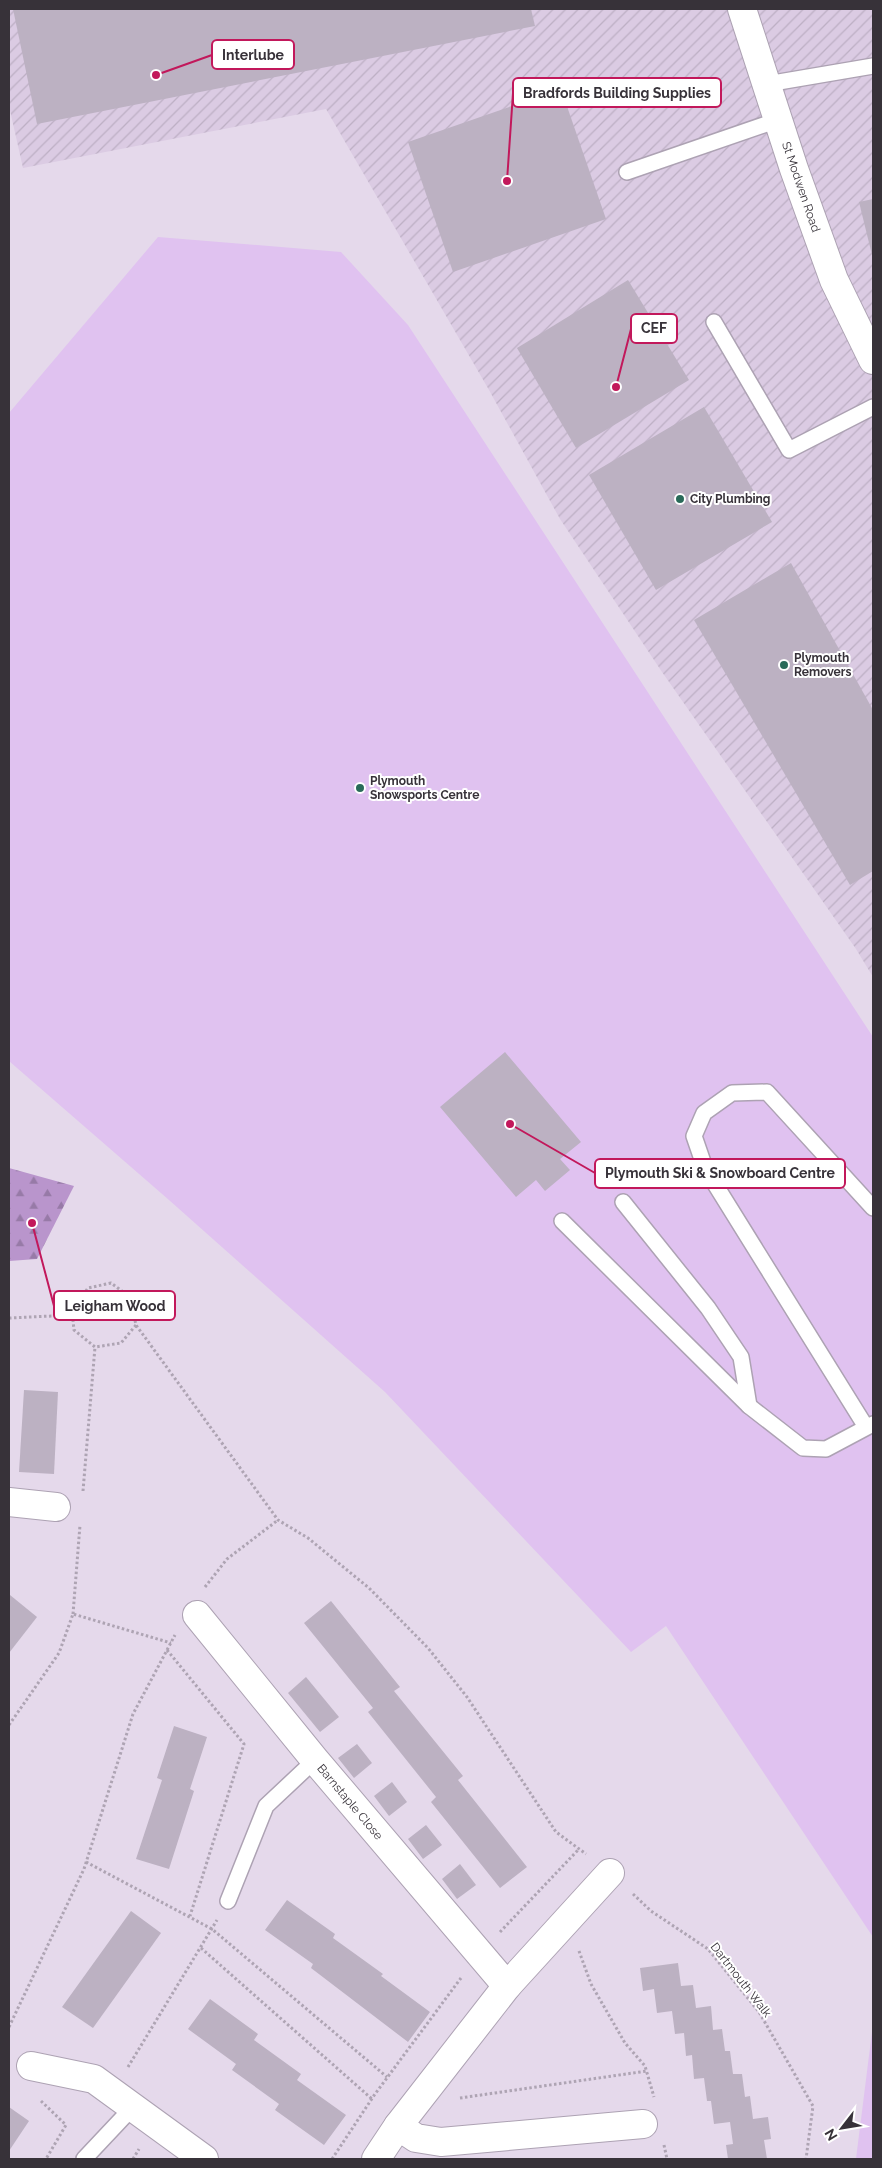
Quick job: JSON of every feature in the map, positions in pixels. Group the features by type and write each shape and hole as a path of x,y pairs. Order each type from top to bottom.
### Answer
{"street":[{"name":"St Modwen Road","path":"742,9 778,120 834,280 873,360"},
{"path":"9,1502 56,1507"},
{"name":"Barnstaple Close","path":"193,1611 315,1760 507,1986"},
{"path":"376,2159 398,2126 507,1986 610,1873"},
{"path":"31,2066 94,2079 204,2159"},
{"path":"398,2126 416,2138 441,2142 654,2123"}],"lane":[{"path":"767,84 873,66"},
{"path":"627,172 778,120"},
{"path":"714,322 789,450 873,407"},
{"path":"562,1221 750,1406 803,1448 826,1449 869,1425 705,1168 694,1136 704,1113 732,1093 767,1092 873,1208"},
{"path":"623,1202 708,1308 741,1357 750,1406"},
{"path":"228,1901 266,1806 315,1760"},
{"path":"84,2159 122,2100"}],"path":[{"path":"9,2027 86,1862 134,1714 167,1650 227,1559 278,1520 136,1325 130,1297 111,1283 88,1288 72,1311 74,1330 95,1347 121,1342 136,1325"},
{"path":"9,1318 73,1316"},
{"path":"83,1495 95,1347"},
{"path":"9,1725 59,1653 73,1614 81,1515"},
{"name":"Dartmouth Walk","path":"278,1520 308,1538 369,1588 428,1648 467,1696 556,1832 610,1873 651,1911 708,1949 758,2012 813,2106 806,2159"},
{"path":"73,1614 171,1643"},
{"path":"167,1650 244,1744 190,1916"},
{"path":"332,2159 387,2077 479,1954 579,1849"},
{"path":"86,1862 212,1928 387,2077"},
{"path":"567,1920 592,1984 625,2043 645,2066 654,2123 666,2159"},
{"path":"122,2100 212,1928"},
{"path":"201,1948 372,2099"},
{"path":"415,2104 647,2071"},
{"path":"41,2100 66,2124 46,2159"}],"shaded area":[{"path":"9,9 873,9 873,977 856,949 662,672 560,519 489,390 326,109 23,168 9,106"},
{"name":"Plymouth Snowsports Centre","path":"158,237 341,252 408,325 873,1037 873,1937 666,1626 631,1652 385,1392 9,1061 9,413"},
{"path":"873,2024 873,2159 856,2159"}],"green space":[{"path":"9,1168 74,1186 37,1259 9,1261"}],"building":[{"path":"13,9 531,9 535,26 37,124"},
{"path":"561,89 606,219 453,272 408,142"},
{"path":"873,199 873,259 859,202"},
{"path":"628,280 689,380 576,448 517,348"},
{"name":"City Plumbing","path":"704,407 772,522 656,590 589,475"},
{"name":"Plymouth Removers","path":"791,563 873,710 873,871 850,885 694,620"},
{"path":"505,1052 581,1142 560,1159 570,1170 545,1191 536,1180 516,1197 440,1107"},
{"path":"24,1390 58,1392 54,1474 19,1472"},
{"path":"10,1595 37,1617 9,1653 9,1597"},
{"path":"331,1601 400,1687 394,1691 463,1776 458,1780 527,1867 500,1888 431,1802 436,1797 368,1712 373,1708 304,1623"},
{"path":"306,1677 339,1717 320,1732 288,1693"},
{"path":"174,1726 207,1737 190,1789 194,1791 169,1869 136,1859 162,1780 157,1778"},
{"path":"357,1744 372,1763 354,1778 338,1758"},
{"path":"392,1782 407,1802 389,1816 374,1796"},
{"path":"426,1825 442,1845 423,1859 408,1839"},
{"path":"460,1864 476,1885 457,1899 442,1879"},
{"path":"287,1900 335,1934 333,1938 383,1974 381,1976 430,2012 408,2042 311,1968 313,1964 265,1930"},
{"path":"131,1911 161,1933 93,2028 62,2007"},
{"path":"678,1963 681,1986 693,1985 696,2008 711,2006 713,2030 722,2029 725,2051 730,2051 733,2074 742,2074 745,2097 750,2096 753,2119 768,2117 771,2139 764,2140 767,2159 728,2159 726,2145 733,2144 730,2122 714,2124 711,2101 707,2101 704,2078 694,2079 692,2055 686,2056 684,2033 675,2034 672,2011 657,2013 654,1989 643,1991 640,1968"},
{"path":"210,1999 258,2034 254,2040 301,2074 297,2080 346,2115 324,2145 275,2110 279,2104 232,2070 236,2064 188,2029"},
{"path":"9,2107 29,2121 9,2151"}],"place":[{"name":"Interlube","path":"156,75"},
{"name":"Bradfords Building Supplies","path":"507,181"},
{"name":"CEF","path":"616,387"},
{"name":"City Plumbing","path":"680,499"},
{"name":"Plymouth Removers","path":"784,665"},
{"name":"Plymouth Snowsports Centre","path":"360,788"},
{"name":"Plymouth Ski & Snowboard Centre","path":"510,1124"},
{"name":"Leigham Wood","path":"32,1223"}]}
